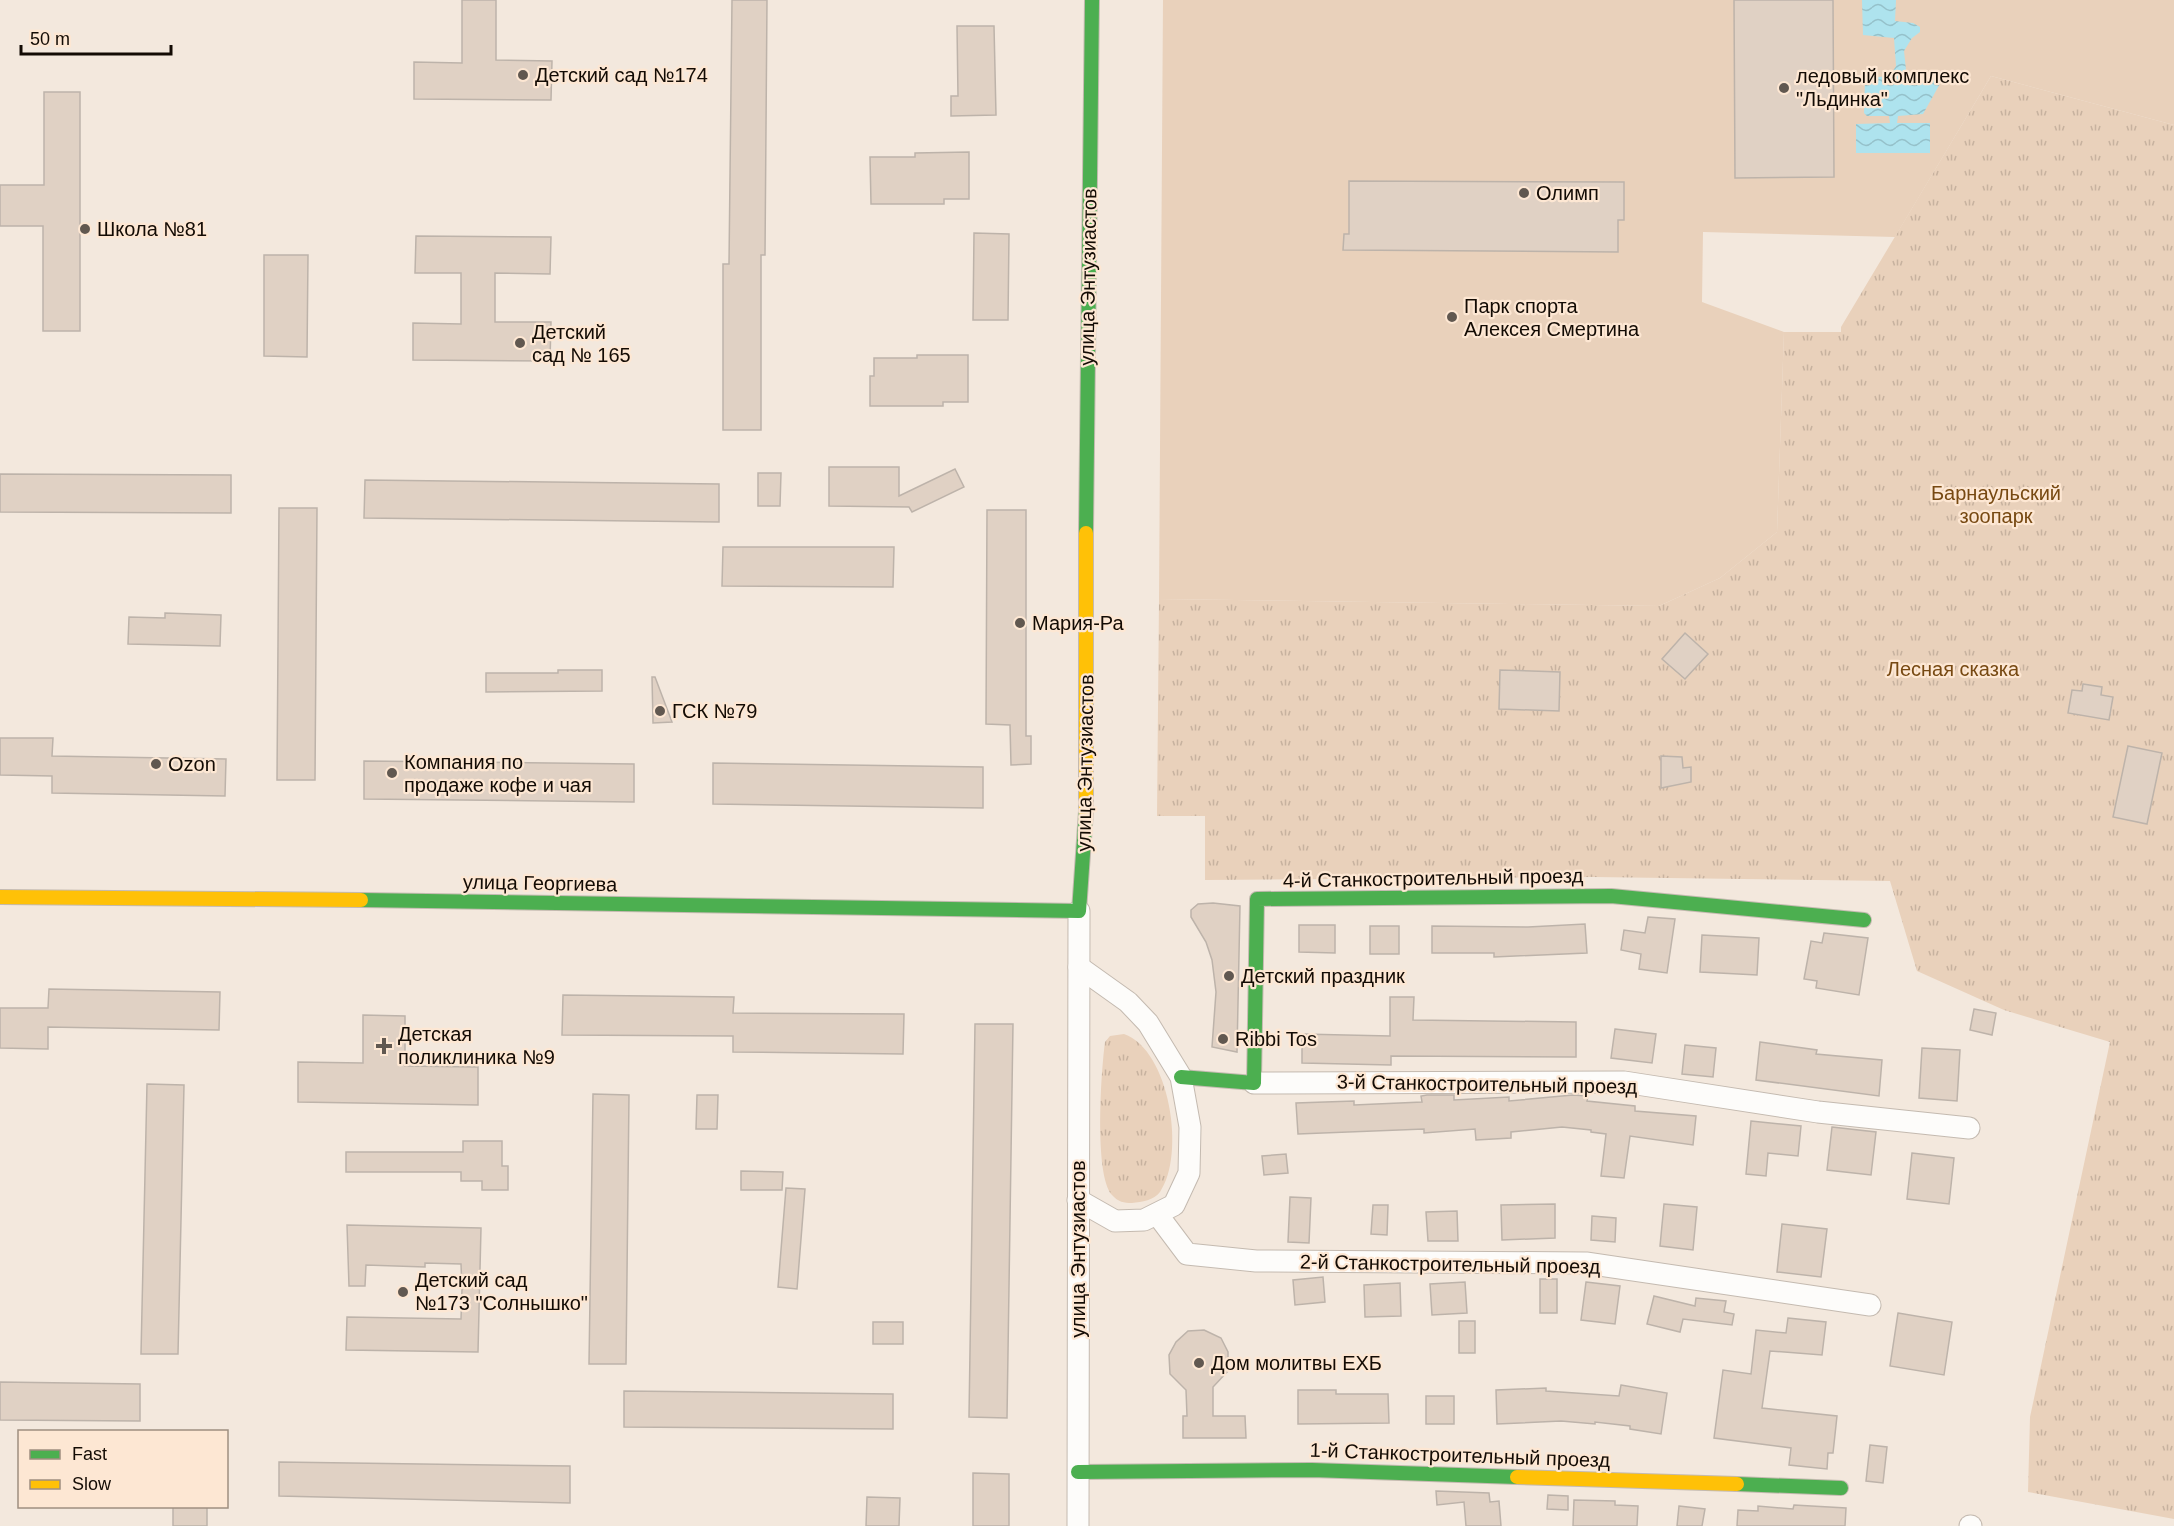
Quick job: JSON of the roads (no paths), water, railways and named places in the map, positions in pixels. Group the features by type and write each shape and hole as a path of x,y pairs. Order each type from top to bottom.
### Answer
{"street":[{"name":"улица Энтузиастов","path":"1078,1526 1079,911 1086,819 1086,434 1092,0"},
{"name":"4-й Станкостроительный проезд","path":"1254,1083 1257,899 1611,896 1864,920"},
{"name":"улица Георгиева","path":"0,897 1079,911"},
{"path":"1078,1200 1114,1221 1144,1220 1174,1205 1189,1173 1190,1127 1182,1077 1148,1023 1128,1002 1079,967"},
{"path":"1182,1077 1254,1083"},
{"name":"3-й Станкостроительный проезд","path":"1254,1083 1624,1082 1818,1112 1969,1128"},
{"name":"2-й Станкостроительный проезд","path":"1157,1214 1187,1254 1256,1261 1586,1263 1870,1305"},
{"name":"1-й Станкостроительный проезд","path":"1078,1472 1312,1470 1841,1488"}],"water":[{"path":"1862,0 1896,0 1895,21 1913,23 1920,27 1920,32 1912,38 1904,51 1906,70 1916,77 1939,76 1941,82 1923,114 1898,116 1897,123 1930,123 1930,153 1856,153 1856,124 1890,123 1889,116 1867,116 1864,113 1865,78 1890,76 1896,66 1894,38 1863,35"}],"place":[{"name":"Детский сад №174","path":"523,75"},
{"name":"ледовый комплекс \"Льдинка\"","path":"1784,88"},
{"name":"Олимп","path":"1524,193"},
{"name":"Школа №81","path":"85,229"},
{"name":"Парк спорта Алексея Смертина","path":"1452,317"},
{"name":"Детский сад № 165","path":"520,343"},
{"name":"Мария-Ра","path":"1020,623"},
{"name":"ГСК №79","path":"660,711"},
{"name":"Ozon","path":"156,764"},
{"name":"Компания по продаже кофе и чая","path":"392,773"},
{"name":"Детский праздник","path":"1229,976"},
{"name":"Ribbi Tos","path":"1223,1039"},
{"name":"Детская поликлиника №9","path":"384,1046"},
{"name":"Детский сад №173 \"Солнышко\"","path":"403,1292"},
{"name":"Дом молитвы ЕХБ","path":"1199,1363"}],"park label":[{"name":"Барнаульский зоопарк","path":"1996,504"},
{"name":"Лесная сказка","path":"1953,669"}]}
